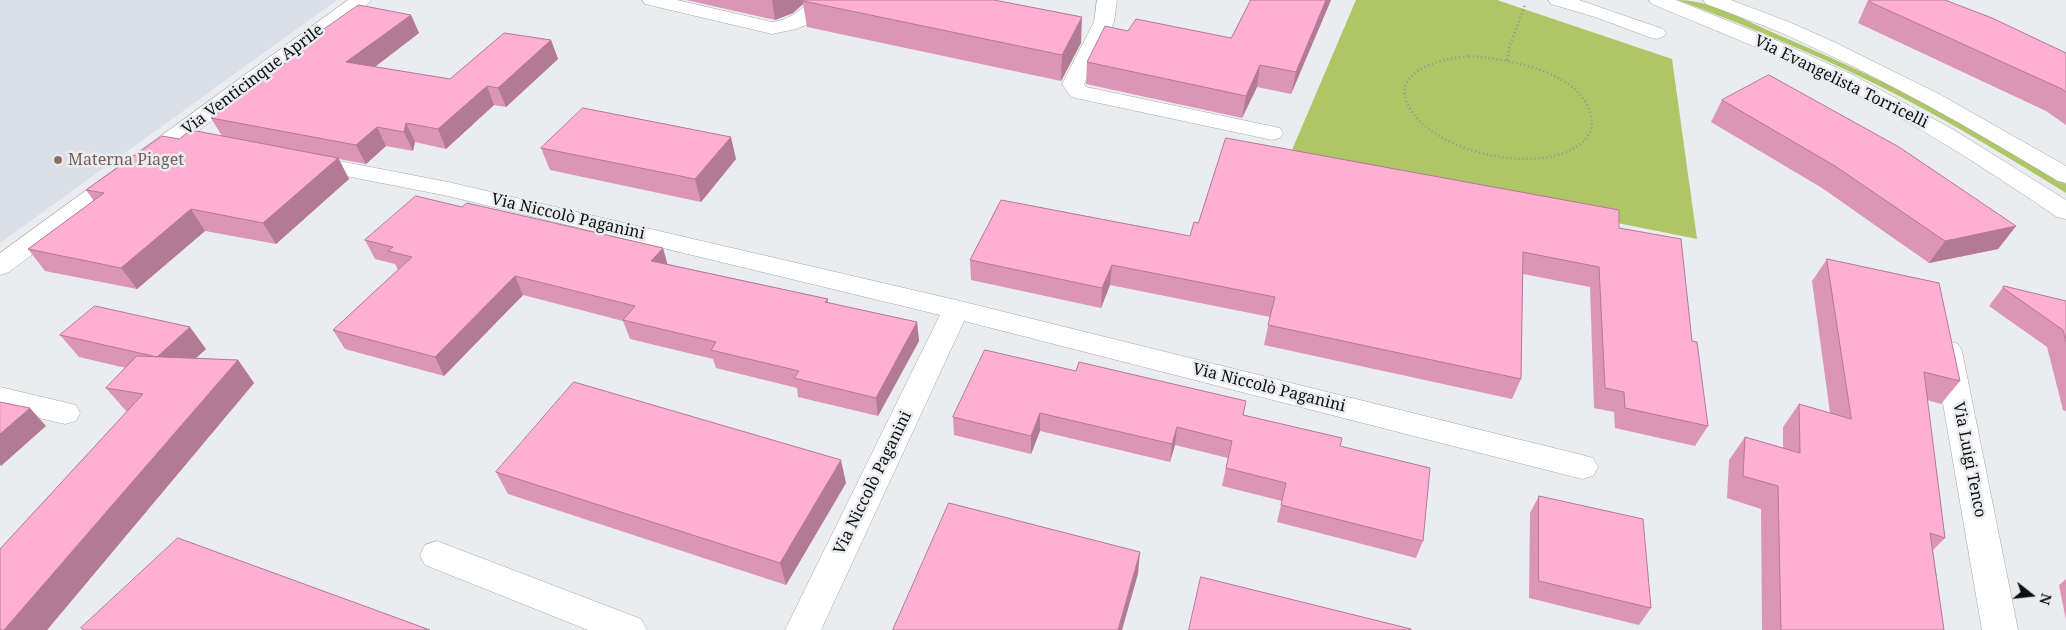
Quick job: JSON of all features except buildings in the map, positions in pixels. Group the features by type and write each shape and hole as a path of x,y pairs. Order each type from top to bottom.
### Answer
{"street":[{"name":"Via Venticinque Aprile","path":"0,266 361,0"},
{"path":"652,0 772,28 788,27 796,24 824,0"},
{"path":"1107,0 1104,22 1073,84 1079,92 1272,133"},
{"path":"1558,0 1602,13 1656,33"},
{"name":"Via Evangelista Torricelli","path":"1658,0 1759,42 1870,92 1954,138 2066,211"},
{"name":"Via Evangelista Torricelli","path":"1713,0 1790,30 1891,78 1985,127 2066,176"},
{"path":"176,137 209,144"},
{"name":"Via Niccolò Paganini","path":"286,158 448,189 956,309 1582,467"},
{"name":"Via Niccolò Paganini","path":"803,630 956,309"},
{"name":"Via Luigi Tenco","path":"1942,320 2000,630"},
{"path":"0,398 65,413"},
{"path":"436,555 629,630"}],"path":[{"path":"1507,60 1523,8 1528,0"},
{"path":"1461,57 1507,60 1532,67 1555,77 1579,94 1591,114 1592,123 1590,132 1584,141 1562,153 1546,157 1510,158 1491,155 1451,142 1435,134 1422,124 1406,102 1405,92 1408,82 1424,66 1437,61 1461,57"}],"shaded area":[{"path":"0,0 337,0 0,243"}],"green space":[{"path":"1356,0 1497,0 1672,59 1697,239 1289,157"},
{"path":"1678,0 1703,3 1715,7 1910,95 1998,143 2066,184 2066,193 1926,110 1877,85 1793,46"}],"place":[{"name":"Materna Piaget","path":"58,160"}]}
